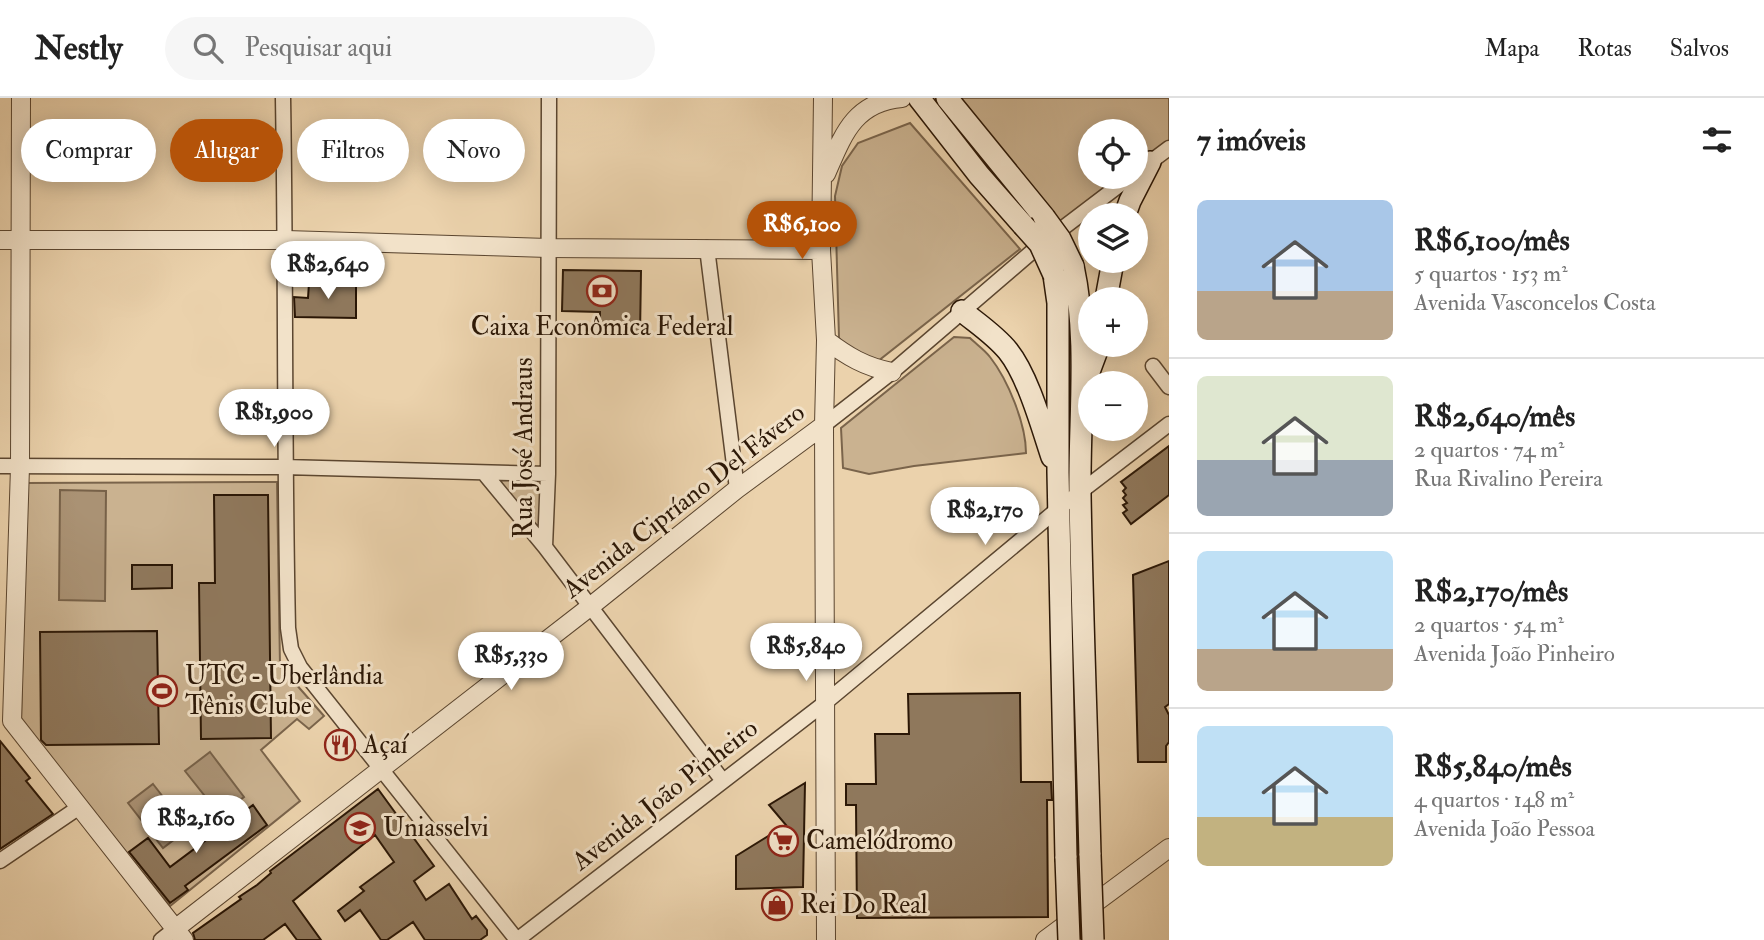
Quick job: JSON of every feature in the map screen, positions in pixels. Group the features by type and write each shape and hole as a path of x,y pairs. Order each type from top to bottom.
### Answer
{"main road":[{"path":"919,98 979,174 1063,270 1079,295 1081,371"},
{"path":"947,98 1060,239 1063,270 1058,303 1058,509 1069,940"},
{"path":"962,312 995,337 1010,354 1034,407 1058,472"},
{"path":"1081,441 1080,492 1093,940"}],"street":[{"path":"21,98 20,467 6,726 78,808 173,936"},
{"path":"283,98 286,240 284,467 288,628 291,649 300,667 517,940"},
{"name":"Rua José Andraus","path":"549,98 548,474 545,547 723,780"},
{"path":"823,98 821,250 826,340 826,940"},
{"path":"823,182 841,140 859,114 887,99 902,98"},
{"path":"1148,163 1169,148"},
{"name":"Avenida Cipríano Del Fávero","path":"173,936 737,489 892,372 1034,250 1114,189"},
{"path":"0,240 286,240 548,248 821,250"},
{"path":"707,248 737,489"},
{"path":"826,340 855,361 892,372"},
{"path":"1153,366 1169,387"},
{"name":"Avenida João Pinheiro","path":"517,940 826,702 1058,509 1169,424"},
{"path":"0,466 284,467 548,474"},
{"path":"484,473 545,547"},
{"path":"0,861 78,808"},
{"path":"1045,940 1169,848"}],"shaded area":[{"path":"947,98 1169,98 1169,148 1148,164 1148,119 1078,119 1078,189 1115,189 1097,203 1078,203 1078,217 1056,234"},
{"path":"910,123 1020,249 873,365 852,354 839,338 835,196 842,166 858,143"},
{"path":"954,337 970,338 988,354 997,367 1019,416 1026,453 869,474 843,468 841,428"},
{"path":"493,478 547,479 538,536"},
{"name":"UTC - Uberlândia Tênis Clube","path":"277,482 280,666 324,716 309,729 297,719 261,750 300,801 170,906 21,724 26,483"},
{"path":"60,490 106,491 105,601 59,600"},
{"path":"210,752 244,797 220,815 185,771"},
{"path":"153,784 188,829 163,848 128,803"}],"building":[{"name":"Caixa Econômica Federal","path":"563,270 641,271 640,335 600,334 600,312 562,311"},
{"path":"309,283 356,283 356,318 295,317 294,297 308,298"},
{"path":"1169,446 1169,495 1131,524 1123,513 1127,510 1123,505 1127,503 1123,498 1126,488 1121,482"},
{"path":"214,495 268,495 271,738 201,739 199,583 215,583"},
{"path":"1169,561 1169,704 1165,707 1169,715 1169,742 1166,746 1166,762 1138,762 1133,575"},
{"path":"132,565 172,565 172,588 132,589"},
{"path":"157,631 159,744 46,745 41,740 40,632"},
{"path":"1020,693 1021,782 1051,782 1052,800 1047,800 1048,917 857,918 856,805 846,805 846,784 876,784 875,734 909,734 908,694"},
{"path":"0,741 30,778 26,781 53,814 0,849"},
{"name":"Camelódromo","path":"805,783 803,887 736,889 736,856 786,825 769,805"},
{"path":"378,789 434,866 414,881 426,900 449,884 472,919 476,916 487,930 487,935 480,940 425,940 413,922 387,940 381,940 360,910 345,921 338,911 364,891 360,887 394,862 375,835 293,901 321,940 297,940 285,924 263,940 195,940 193,933 241,899 239,897 257,885 270,871"},
{"path":"253,805 267,825 185,886 188,890 170,903 129,852 148,838 170,867"}],"place":[{"name":"Caixa Econômica Federal","path":"602,291"},
{"name":"UTC - Uberlândia Tênis Clube","path":"162,691"},
{"name":"Açaí","path":"340,745"},
{"name":"Uniasselvi","path":"360,828"},
{"name":"Camelódromo","path":"783,841"},
{"name":"Rei Do Real","path":"777,905"}]}
